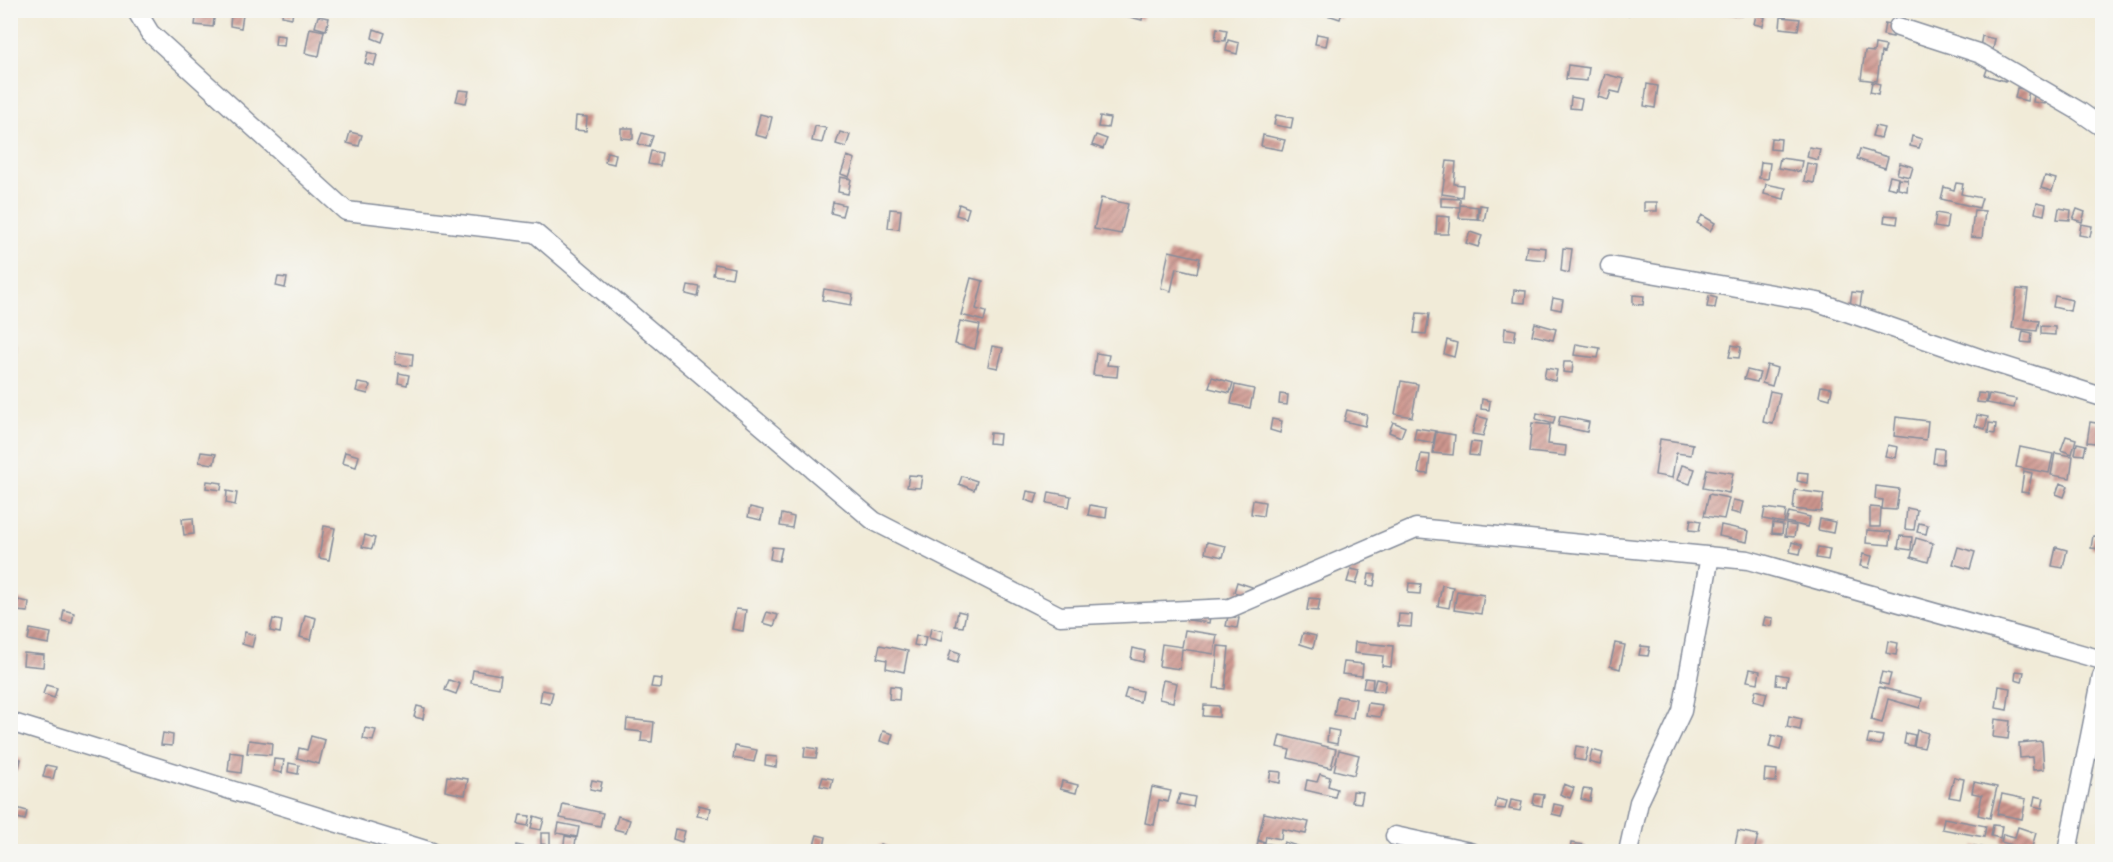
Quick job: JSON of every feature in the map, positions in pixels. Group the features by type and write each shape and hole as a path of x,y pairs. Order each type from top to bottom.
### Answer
{"street":[{"path":"135,10 150,33 346,211 535,233 874,521 1060,615 1230,608 1416,528 1748,560 2103,660"},
{"path":"1898,27 1981,54 2103,127"},
{"path":"1610,266 1818,302 1979,358 2103,397"},
{"path":"1628,852 1639,802 1682,711 1710,556"},
{"path":"2067,852 2103,676"},
{"path":"10,722 432,852"},
{"path":"1395,836 1470,852"}],"building":[{"path":"197,10 215,10 213,27 195,25"},
{"path":"283,10 293,10 292,18 282,16"},
{"path":"1123,10 1144,10 1142,20 1122,15"},
{"path":"1320,10 1331,10 1330,16 1319,14"},
{"path":"1332,10 1343,10 1340,19 1331,16"},
{"path":"1610,10 1629,10 1628,15"},
{"path":"1721,10 1743,10 1742,16 1720,13"},
{"path":"231,14 243,15 241,28 230,26"},
{"path":"1756,15 1765,17 1763,26 1754,24"},
{"path":"318,16 329,18 326,30 315,27"},
{"path":"1781,17 1800,19 1798,30 1780,28"},
{"path":"1885,23 1895,25 1893,37 1883,35"},
{"path":"310,28 324,31 319,56 305,53"},
{"path":"1217,28 1227,30 1225,41 1215,40"},
{"path":"374,29 385,33 382,42 372,38"},
{"path":"1317,34 1328,36 1326,46 1315,44"},
{"path":"276,35 285,36 284,46 275,45"},
{"path":"1982,36 1995,39 1993,50 1980,47"},
{"path":"1228,40 1239,43 1237,54 1226,51"},
{"path":"1875,44 1886,46 1884,53 1881,52 1877,81 1861,79 1865,51 1874,52"},
{"path":"368,52 377,55 374,66 365,63"},
{"path":"1989,64 2008,70 2005,81 1985,75"},
{"path":"1568,65 1589,68 1587,81 1566,79"},
{"path":"1605,74 1624,79 1620,93 1611,91 1608,100 1598,97"},
{"path":"1872,82 1880,84 1878,94 1870,92"},
{"path":"1647,84 1658,86 1655,108 1644,106"},
{"path":"2017,88 2029,90 2027,101 2015,98"},
{"path":"459,90 469,91 466,103 456,101"},
{"path":"2034,95 2046,97 2045,104 2033,102"},
{"path":"1571,97 1582,99 1580,109 1570,108"},
{"path":"760,114 772,117 767,138 755,135"},
{"path":"1276,115 1293,118 1291,128 1274,125"},
{"path":"576,116 587,117 586,131 575,130"},
{"path":"1100,116 1110,118 1108,128 1098,127"},
{"path":"815,126 826,128 822,143 812,141"},
{"path":"1875,126 1884,128 1881,138 1872,136"},
{"path":"621,128 633,128 633,139 621,138"},
{"path":"350,132 362,135 359,146 347,143"},
{"path":"840,132 850,135 846,147 836,144"},
{"path":"642,133 653,136 649,147 638,144"},
{"path":"1096,135 1107,139 1103,149 1092,145"},
{"path":"1263,135 1285,140 1282,150 1261,146"},
{"path":"1912,136 1922,139 1919,148 1910,146"},
{"path":"1771,138 1781,139 1780,150 1770,149"},
{"path":"2099,140 2102,141 2102,151 2097,150"},
{"path":"1809,147 1820,149 1818,160 1807,157"},
{"path":"1860,149 1888,157 1885,168 1857,159"},
{"path":"651,151 662,153 660,166 648,164"},
{"path":"607,152 616,154 614,164 605,162"},
{"path":"847,156 855,159 849,177 841,174"},
{"path":"1780,158 1802,161 1800,172 1778,168"},
{"path":"1447,161 1456,162 1454,184 1463,185 1462,197 1442,194"},
{"path":"1761,162 1770,163 1768,179 1759,178"},
{"path":"1807,163 1817,165 1814,183 1804,181"},
{"path":"1900,163 1913,167 1910,177 1897,174"},
{"path":"1890,176 1898,178 1896,189 1887,187"},
{"path":"2045,176 2056,179 2052,191 2041,188"},
{"path":"840,177 851,179 848,194 838,192"},
{"path":"1899,179 1908,180 1907,191 1898,189"},
{"path":"1956,183 1963,184 1961,194 1982,198 1979,208 1941,199 1944,187 1954,190"},
{"path":"1766,184 1786,188 1784,199 1764,194"},
{"path":"1101,198 1128,204 1121,234 1094,229"},
{"path":"1441,198 1460,199 1460,207 1441,206"},
{"path":"833,202 845,205 842,216 831,213"},
{"path":"1644,202 1657,202 1657,211 1644,211"},
{"path":"2037,202 2046,204 2044,215 2035,213"},
{"path":"959,204 969,208 966,218 956,215"},
{"path":"1460,205 1478,207 1477,219 1459,218"},
{"path":"1480,205 1487,206 1484,221 1478,219"},
{"path":"2059,208 2071,210 2070,220 2057,219"},
{"path":"890,209 901,210 899,229 888,228"},
{"path":"2077,209 2085,212 2082,222 2073,219"},
{"path":"1974,210 1985,211 1982,238 1971,237"},
{"path":"1936,213 1948,215 1946,229 1934,227"},
{"path":"1702,215 1715,223 1710,231 1697,223"},
{"path":"1885,215 1898,216 1897,224 1884,222"},
{"path":"1437,216 1450,217 1448,234 1436,234"},
{"path":"2081,224 2092,226 2090,237 2079,235"},
{"path":"1470,232 1482,236 1478,247 1466,243"},
{"path":"1527,246 1546,248 1545,260 1525,258"},
{"path":"1563,248 1572,249 1569,273 1561,271"},
{"path":"1169,251 1200,258 1197,273 1176,268 1171,291 1161,288"},
{"path":"715,264 734,268 732,278 713,275"},
{"path":"278,277 287,278 285,288 276,286"},
{"path":"971,278 983,281 976,309 986,312 984,321 961,315"},
{"path":"688,285 700,287 698,297 686,294"},
{"path":"824,289 853,294 851,305 822,300"},
{"path":"2017,289 2028,290 2024,319 2039,321 2037,331 2012,328"},
{"path":"1514,290 1526,291 1525,303 1513,302"},
{"path":"1852,292 1862,293 1859,314 1849,312"},
{"path":"1633,295 1644,296 1643,305 1633,304"},
{"path":"1709,296 1717,298 1715,308 1707,307"},
{"path":"2055,296 2072,300 2070,311 2053,307"},
{"path":"1553,298 1563,300 1561,310 1551,308"},
{"path":"1417,313 1429,314 1426,334 1414,333"},
{"path":"960,321 980,325 975,349 955,344"},
{"path":"1535,323 1556,329 1553,340 1532,335"},
{"path":"2041,326 2055,327 2055,335 2041,334"},
{"path":"1505,328 1516,330 1514,341 1504,340"},
{"path":"2023,331 2032,333 2031,343 2021,342"},
{"path":"1447,340 1457,343 1454,357 1444,354"},
{"path":"10,344 16,344 14,357 10,356"},
{"path":"1576,344 1600,348 1598,358 1574,355"},
{"path":"1732,345 1741,347 1739,358 1729,357"},
{"path":"992,346 1003,348 998,368 988,366"},
{"path":"396,352 413,354 412,366 395,364"},
{"path":"1096,353 1109,355 1107,365 1118,366 1117,377 1093,375"},
{"path":"1564,362 1573,362 1572,373 1563,372"},
{"path":"1767,365 1777,368 1772,386 1762,383"},
{"path":"1546,368 1557,370 1555,381 1544,378"},
{"path":"1747,370 1760,373 1757,382 1744,379"},
{"path":"399,373 409,375 407,385 398,383"},
{"path":"1212,377 1233,383 1230,393 1209,388"},
{"path":"1401,381 1418,384 1412,417 1395,414"},
{"path":"358,383 370,385 368,394 356,391"},
{"path":"1235,385 1254,389 1250,408 1231,404"},
{"path":"1821,386 1832,388 1830,399 1819,396"},
{"path":"1770,391 1780,393 1773,424 1763,422"},
{"path":"1978,393 1987,394 1986,403 1977,402"},
{"path":"1280,394 1288,395 1287,405 1279,404"},
{"path":"1989,394 2016,399 2014,408 1987,403"},
{"path":"1482,399 1490,401 1489,410 1481,409"},
{"path":"1347,410 1367,415 1365,426 1344,421"},
{"path":"1537,413 1555,417 1553,424 1536,419"},
{"path":"1977,415 1988,417 1985,429 1975,426"},
{"path":"1477,416 1488,419 1483,436 1472,434"},
{"path":"1560,416 1589,422 1587,432 1558,426"},
{"path":"1896,417 1928,421 1926,440 1894,436"},
{"path":"1272,419 1282,421 1280,433 1270,430"},
{"path":"1393,422 1405,427 1401,437 1389,432"},
{"path":"2090,422 2102,424 2102,444 2087,442"},
{"path":"1532,423 1550,425 1548,444 1566,446 1565,456 1529,452"},
{"path":"1989,423 1996,424 1995,434 1988,433"},
{"path":"1416,428 1436,431 1433,443 1414,439"},
{"path":"1436,432 1455,435 1453,455 1433,453"},
{"path":"990,433 1000,434 999,444 989,443"},
{"path":"2066,436 2076,439 2072,454 2061,450"},
{"path":"1660,439 1693,444 1691,455 1676,453 1672,478 1655,475"},
{"path":"1471,442 1481,443 1479,456 1469,455"},
{"path":"2077,443 2086,445 2084,455 2075,454"},
{"path":"1888,445 1898,447 1896,458 1885,456"},
{"path":"2020,447 2053,454 2049,473 2016,467"},
{"path":"1935,448 1944,449 1943,464 1933,463"},
{"path":"201,452 216,454 214,464 199,462"},
{"path":"345,452 359,456 356,467 342,463"},
{"path":"2055,453 2073,456 2070,478 2051,475"},
{"path":"1421,454 1430,455 1428,474 1418,473"},
{"path":"1682,465 1695,469 1690,484 1677,480"},
{"path":"1707,469 1733,473 1729,493 1703,488"},
{"path":"2024,471 2032,473 2028,493 2021,492"},
{"path":"1798,472 1808,473 1807,483 1797,481"},
{"path":"909,475 922,476 920,488 907,487"},
{"path":"962,476 977,481 974,490 959,484"},
{"path":"207,481 222,483 221,490 206,488"},
{"path":"2060,483 2068,486 2064,497 2056,494"},
{"path":"1876,486 1899,489 1896,510 1882,509 1883,500 1875,499"},
{"path":"1795,490 1824,494 1821,512 1793,509"},
{"path":"227,491 237,493 235,505 226,503"},
{"path":"1027,491 1038,493 1035,503 1025,500"},
{"path":"1049,492 1071,496 1069,507 1047,503"},
{"path":"1709,494 1729,498 1724,519 1704,516"},
{"path":"1253,500 1265,502 1263,516 1251,514"},
{"path":"1733,500 1743,502 1740,514 1731,512"},
{"path":"1090,505 1107,508 1106,518 1088,515"},
{"path":"750,507 763,510 761,520 748,517"},
{"path":"1870,507 1881,508 1880,527 1870,527"},
{"path":"1765,508 1786,511 1784,523 1763,519"},
{"path":"1907,508 1917,510 1914,530 1905,529"},
{"path":"1789,512 1810,517 1807,527 1786,522"},
{"path":"782,514 794,517 792,528 780,526"},
{"path":"193,518 194,534 184,535 182,519"},
{"path":"1691,519 1701,521 1699,531 1689,530"},
{"path":"1820,519 1835,522 1833,533 1818,530"},
{"path":"1773,523 1783,525 1782,534 1772,533"},
{"path":"1919,523 1928,525 1926,534 1917,532"},
{"path":"1786,524 1796,526 1794,537 1785,536"},
{"path":"1721,525 1749,531 1747,542 1719,536"},
{"path":"324,526 335,528 329,560 319,558"},
{"path":"1867,530 1891,532 1890,545 1866,543"},
{"path":"365,535 375,538 372,549 362,547"},
{"path":"1900,536 1912,537 1911,550 1898,548"},
{"path":"2093,536 2102,537 2101,549 2091,548"},
{"path":"1916,538 1933,543 1928,562 1911,557"},
{"path":"1207,542 1226,546 1223,557 1205,553"},
{"path":"1792,542 1802,545 1800,554 1790,552"},
{"path":"772,547 782,548 779,561 770,559"},
{"path":"1818,547 1830,549 1828,560 1816,558"},
{"path":"1958,547 1975,552 1970,569 1953,564"},
{"path":"2056,547 2067,550 2063,568 2052,566"},
{"path":"1863,554 1872,556 1869,568 1860,566"},
{"path":"1351,569 1360,571 1356,584 1347,582"},
{"path":"1369,574 1376,575 1374,586 1367,585"},
{"path":"1237,582 1252,587 1249,597 1234,592"},
{"path":"1409,583 1421,584 1420,594 1408,593"},
{"path":"1442,585 1453,587 1449,608 1438,606"},
{"path":"1457,591 1484,595 1481,614 1454,610"},
{"path":"1309,598 1320,599 1318,611 1307,610"},
{"path":"18,600 29,602 28,612 17,611"},
{"path":"1190,608 1211,610 1209,623 1189,620"},
{"path":"736,609 746,610 743,631 732,629"},
{"path":"64,610 74,613 72,623 62,621"},
{"path":"958,611 966,613 963,627 955,626"},
{"path":"767,612 778,615 774,626 763,623"},
{"path":"1399,614 1412,615 1411,627 1398,626"},
{"path":"305,615 316,618 311,640 300,637"},
{"path":"1228,616 1239,618 1237,628 1226,626"},
{"path":"1765,617 1773,618 1772,626 1763,625"},
{"path":"273,619 282,621 280,633 270,631"},
{"path":"931,628 943,631 941,641 929,638"},
{"path":"30,629 51,633 49,644 28,640"},
{"path":"1185,630 1217,635 1214,654 1182,649 1180,669 1159,666 1162,644 1182,647"},
{"path":"245,632 255,635 252,647 242,644"},
{"path":"1303,633 1316,636 1313,648 1300,644"},
{"path":"916,636 926,637 924,647 914,645"},
{"path":"1888,641 1898,643 1896,655 1886,653"},
{"path":"1355,642 1393,646 1391,667 1382,666 1383,656 1354,653"},
{"path":"1615,643 1625,645 1620,669 1610,666"},
{"path":"880,645 908,651 904,672 886,668 887,660 877,658"},
{"path":"1218,646 1229,647 1225,689 1214,688"},
{"path":"1641,646 1650,647 1648,656 1639,655"},
{"path":"1133,648 1145,651 1143,662 1131,659"},
{"path":"951,650 960,653 957,663 948,660"},
{"path":"24,653 44,655 43,667 23,665"},
{"path":"1344,662 1363,664 1362,676 1342,674"},
{"path":"1750,669 1760,671 1758,683 1747,681"},
{"path":"473,670 501,675 499,688 471,683"},
{"path":"2016,671 2024,672 2022,682 2015,680"},
{"path":"1882,672 1891,674 1888,685 1879,683"},
{"path":"1777,674 1788,676 1786,686 1776,685"},
{"path":"653,678 662,679 661,688 651,687"},
{"path":"1365,678 1373,679 1372,689 1363,688"},
{"path":"1376,679 1386,681 1384,692 1373,690"},
{"path":"449,680 460,684 456,694 445,690"},
{"path":"1163,680 1177,683 1173,702 1159,699"},
{"path":"46,685 57,688 54,698 43,694"},
{"path":"890,686 900,687 899,700 889,699"},
{"path":"1999,686 2010,688 2007,710 1996,708"},
{"path":"1879,687 1922,698 1920,708 1888,699 1882,723 1871,720"},
{"path":"1127,688 1142,691 1140,702 1124,698"},
{"path":"542,690 553,692 550,704 540,702"},
{"path":"1756,690 1767,693 1764,704 1753,701"},
{"path":"1337,696 1356,699 1353,718 1334,715"},
{"path":"1368,703 1382,705 1380,717 1366,715"},
{"path":"1204,705 1219,706 1219,717 1203,716"},
{"path":"417,706 425,708 423,719 414,717"},
{"path":"1789,716 1802,719 1800,730 1787,727"},
{"path":"627,719 654,722 652,742 641,741 642,732 626,730"},
{"path":"1995,719 2010,721 2008,739 1993,737"},
{"path":"365,728 376,730 373,741 363,739"},
{"path":"1328,729 1339,731 1337,744 1327,742"},
{"path":"1917,730 1928,733 1924,748 1914,746"},
{"path":"883,731 893,734 890,744 880,741"},
{"path":"163,733 173,735 172,746 161,745"},
{"path":"1906,733 1915,735 1913,746 1904,744"},
{"path":"1869,734 1883,736 1881,745 1867,743"},
{"path":"1280,735 1336,749 1331,768 1288,758 1290,750 1277,747"},
{"path":"1772,735 1783,738 1780,750 1769,747"},
{"path":"311,736 325,740 319,764 297,758 299,748 307,750"},
{"path":"249,740 272,743 271,755 247,753"},
{"path":"2042,741 2044,769 2033,770 2032,757 2020,758 2019,743"},
{"path":"735,746 757,750 754,762 733,758"},
{"path":"1576,746 1588,748 1585,761 1574,759"},
{"path":"805,747 818,749 816,758 804,757"},
{"path":"1339,750 1359,755 1354,775 1334,770"},
{"path":"1592,750 1603,753 1600,765 1589,762"},
{"path":"230,752 243,754 241,773 228,771"},
{"path":"766,756 777,757 776,767 765,765"},
{"path":"10,757 21,759 18,771 10,769"},
{"path":"274,759 284,760 282,773 273,771"},
{"path":"289,763 299,765 298,774 288,772"},
{"path":"46,765 56,767 53,779 43,777"},
{"path":"1765,769 1777,770 1776,782 1764,781"},
{"path":"1271,771 1281,772 1280,783 1269,781"},
{"path":"1320,774 1330,777 1328,786 1337,789 1335,797 1305,790 1307,780 1317,782"},
{"path":"447,776 468,779 465,795 445,791"},
{"path":"823,777 833,779 831,788 820,786"},
{"path":"1954,777 1964,779 1960,799 1949,797"},
{"path":"592,780 602,782 600,791 590,789"},
{"path":"1062,781 1078,785 1076,793 1060,789"},
{"path":"1974,782 1997,787 1990,818 1978,815 1982,795 1972,793"},
{"path":"10,783 14,784 12,798 10,798"},
{"path":"1564,784 1574,788 1570,798 1560,794"},
{"path":"1152,787 1171,791 1168,802 1159,800 1154,825 1145,823"},
{"path":"1583,789 1592,790 1590,801 1581,799"},
{"path":"1353,791 1363,792 1361,803 1352,802"},
{"path":"1180,794 1195,797 1193,807 1177,804"},
{"path":"1535,794 1544,795 1542,806 1533,804"},
{"path":"2002,794 2026,799 2022,819 1997,814"},
{"path":"2035,796 2044,798 2042,808 2033,806"},
{"path":"1497,799 1507,801 1505,809 1495,808"},
{"path":"1511,800 1522,802 1520,811 1509,809"},
{"path":"563,804 603,813 600,826 560,818"},
{"path":"1554,804 1564,806 1561,816 1552,814"},
{"path":"699,805 710,808 708,818 697,816"},
{"path":"17,808 27,811 25,820 14,817"},
{"path":"1264,813 1309,822 1306,834 1282,829 1281,839 1266,836 1265,842 1258,840"},
{"path":"520,815 530,816 528,826 518,824"},
{"path":"534,816 544,819 541,830 531,828"},
{"path":"618,816 630,820 626,832 614,829"},
{"path":"1944,818 1986,826 1984,837 1942,829"},
{"path":"559,823 579,827 577,837 557,833"},
{"path":"1993,825 2002,826 2000,838 1991,836"},
{"path":"2018,827 2036,833 2031,850 2001,842 2003,834 2015,837"},
{"path":"675,829 685,831 682,842 673,839"},
{"path":"1738,831 1758,835 1754,852 1734,850"},
{"path":"541,833 550,833 550,845 541,844"},
{"path":"817,835 826,837 824,847 814,845"},
{"path":"565,836 576,838 574,852 563,852"},
{"path":"1258,841 1274,845 1273,852 1256,852"},
{"path":"1284,842 1303,848 1302,852 1281,852"},
{"path":"1571,843 1584,845 1583,852 1570,852"},
{"path":"880,844 889,847 888,852 878,852"},
{"path":"516,845 526,847 525,852 515,852"},
{"path":"1974,846 1985,848 1985,852 1973,852"},
{"path":"1596,847 1617,849 1616,852 1595,852"},
{"path":"242,848 260,848 260,852 242,852"}]}
